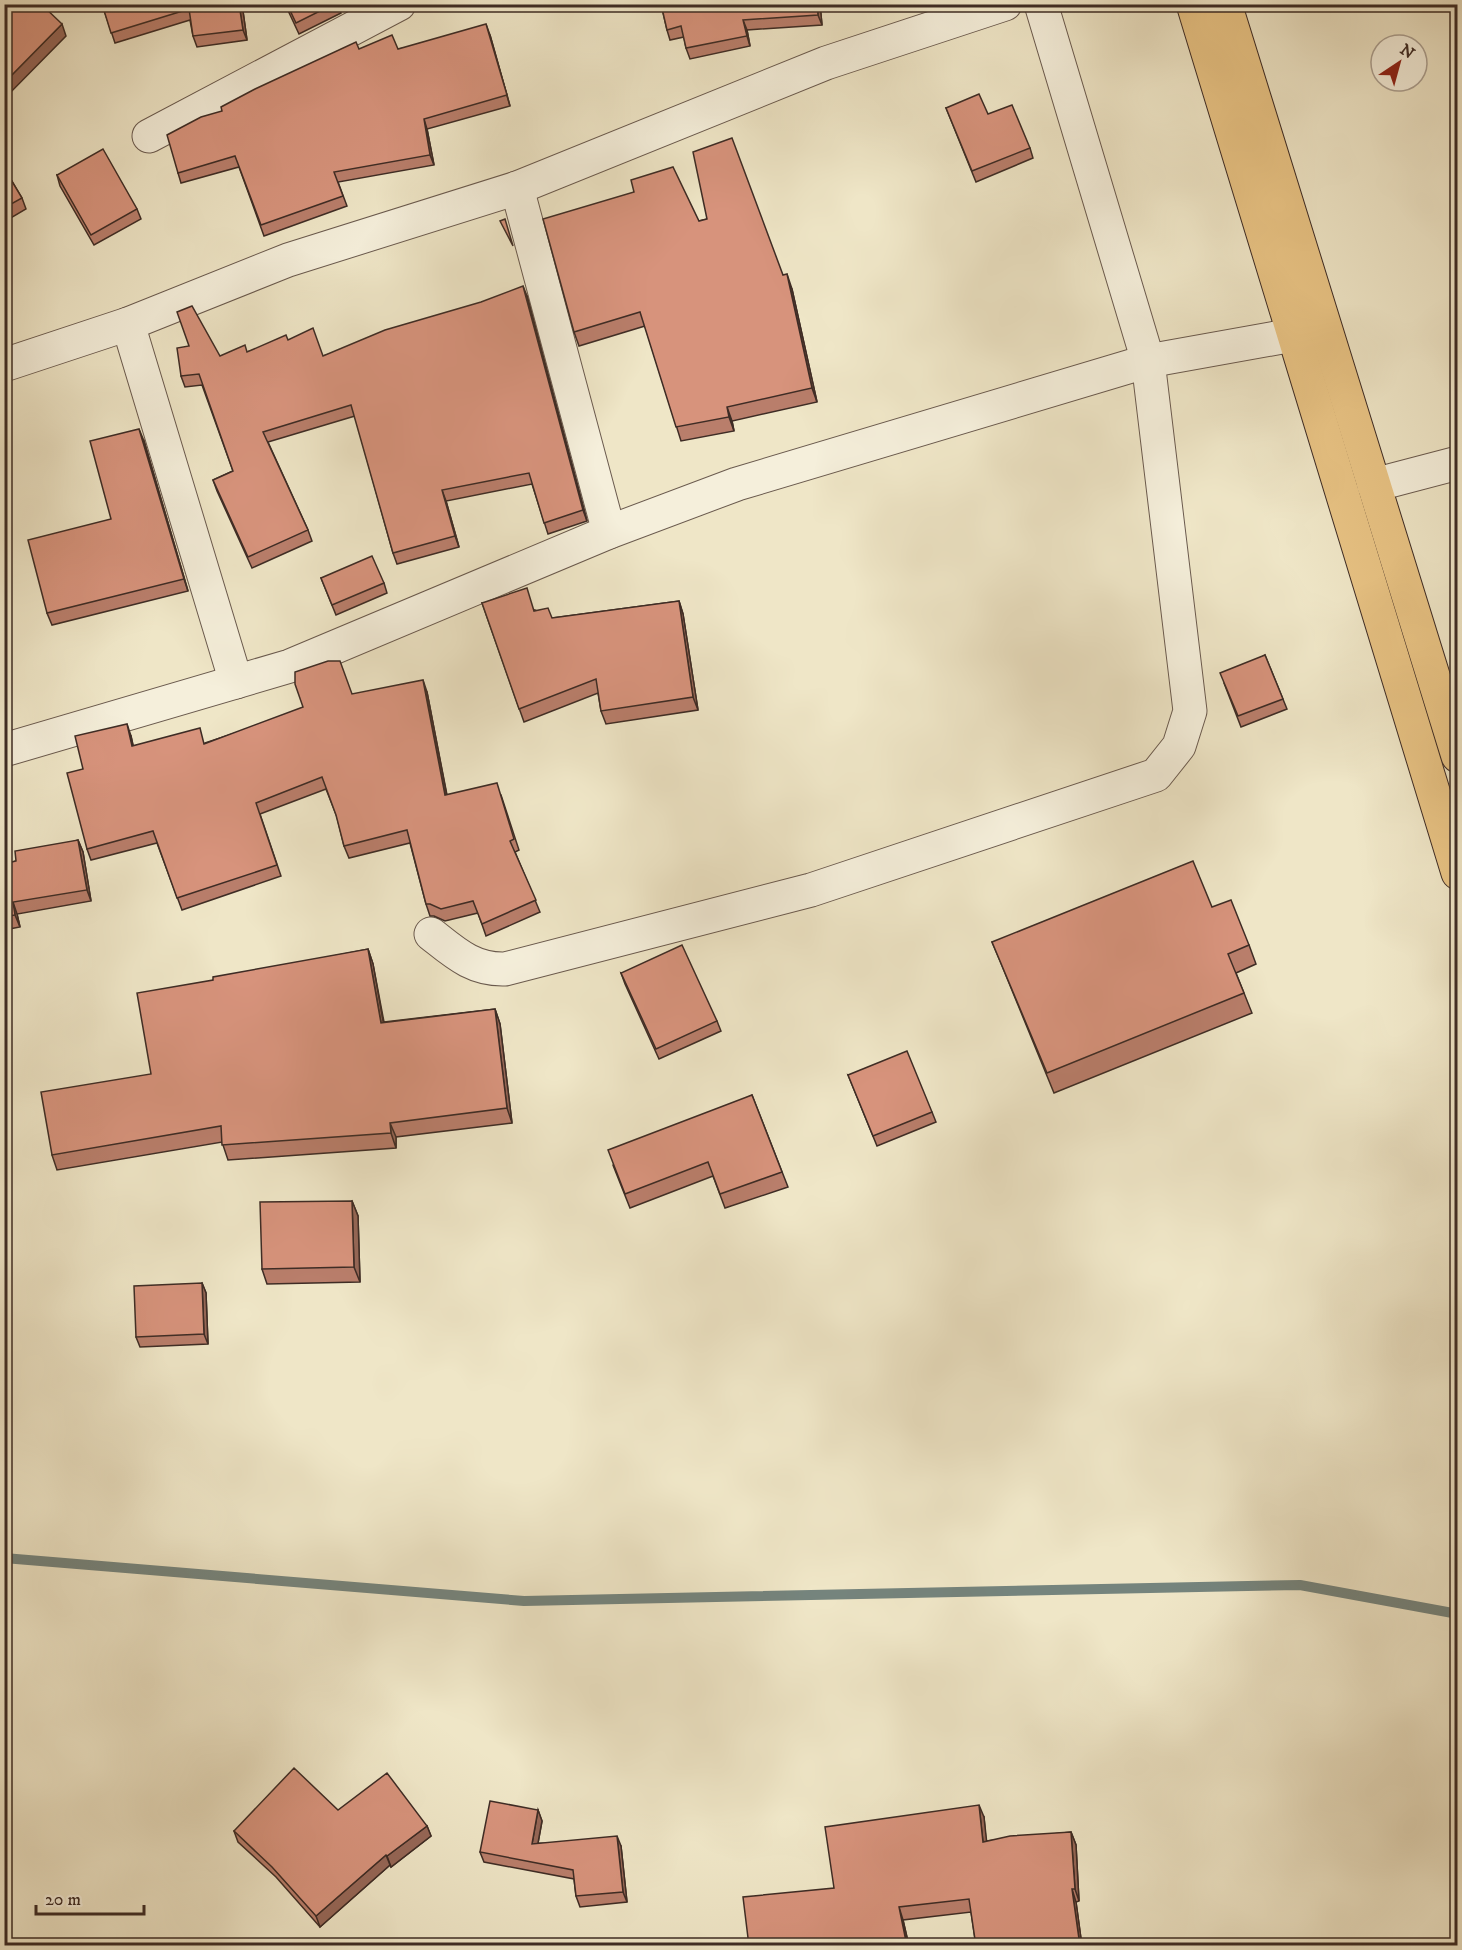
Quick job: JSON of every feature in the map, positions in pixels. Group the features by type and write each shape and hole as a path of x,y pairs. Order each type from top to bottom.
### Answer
{"main road":[{"path":"1193,4 1458,873"},
{"path":"1225,4 1458,756"}],"street":[{"path":"150,136 399,4"},
{"path":"4,365 128,324 288,260 517,188 826,63 1005,4"},
{"path":"431,934 463,958 488,970 505,969 811,890 1156,775 1179,746 1190,711 1148,361 1041,4"},
{"path":"517,188 609,532"},
{"path":"128,324 236,682"},
{"path":"4,750 290,666 609,532 738,484 1148,361 1293,335"},
{"path":"1374,485 1458,464"}],"building":[{"path":"41,4 62,24 4,83 4,5"},
{"path":"102,4 239,4 243,30 193,36 189,9 111,33"},
{"path":"287,4 334,4 296,23"},
{"path":"661,4 817,4 818,15 743,20 747,36 686,48 681,26 667,30"},
{"path":"486,24 507,95 424,119 430,155 334,172 343,196 261,225 235,156 178,173 167,135 201,117 222,111 221,107 255,89 356,42 359,49 392,35 398,49"},
{"path":"979,94 988,114 1012,105 1030,148 972,171 946,108"},
{"path":"732,138 783,275 787,274 812,388 727,407 729,417 676,427 640,312 574,332 543,219 634,192 631,180 673,167 699,221 707,219 693,152"},
{"path":"103,149 137,209 91,235 57,175"},
{"path":"4,168 22,198 4,208"},
{"path":"505,219 513,246 500,221"},
{"path":"523,286 583,510 544,523 529,473 442,490 455,536 393,553 351,405 263,432 308,530 248,557 213,480 233,471 199,374 181,376 177,348 189,346 177,312 192,306 220,356 245,345 247,352 286,335 288,340 313,328 323,356 385,330 481,302"},
{"path":"139,429 184,579 47,613 28,540 111,519 90,441"},
{"path":"372,556 384,583 332,605 321,578"},
{"path":"527,588 534,611 548,608 552,618 679,601 693,697 601,711 596,679 519,709 482,603"},
{"path":"1265,655 1283,699 1238,716 1220,673"},
{"path":"328,661 340,661 352,694 423,680 445,795 497,783 514,839 510,841 536,900 482,924 473,901 441,909 426,904 407,830 344,846 322,777 256,803 277,865 177,898 153,831 87,849 67,773 83,769 75,736 127,724 132,746 200,728 204,744 303,707 295,684 295,672"},
{"path":"78,840 87,890 13,902 15,915 4,917 4,864 16,861 15,851"},
{"path":"1193,861 1212,907 1231,900 1249,945 1228,954 1244,993 1047,1073 992,942"},
{"path":"682,945 717,1021 656,1049 621,973"},
{"path":"368,949 381,1023 495,1009 507,1108 390,1123 391,1133 222,1145 221,1126 52,1155 41,1092 151,1074 137,993"},
{"path":"907,1051 932,1112 873,1136 848,1075"},
{"path":"752,1095 782,1172 720,1194 708,1162 625,1194 608,1150"},
{"path":"352,1201 354,1267 262,1269 260,1202"},
{"path":"202,1283 204,1334 136,1337 134,1286"},
{"path":"294,1768 338,1810 387,1773 427,1826 386,1855 316,1916 272,1867 234,1831"},
{"path":"490,1801 538,1810 532,1844 617,1836 623,1892 576,1896 573,1870 480,1852"},
{"path":"979,1805 983,1842 1010,1836 1071,1832 1075,1889 1072,1889 1080,1946 976,1946 969,1899 899,1907 907,1946 749,1946 743,1897 834,1888 825,1827"}],"waterway":[{"path":"4,1558 524,1601 1300,1585 1458,1614"}]}
